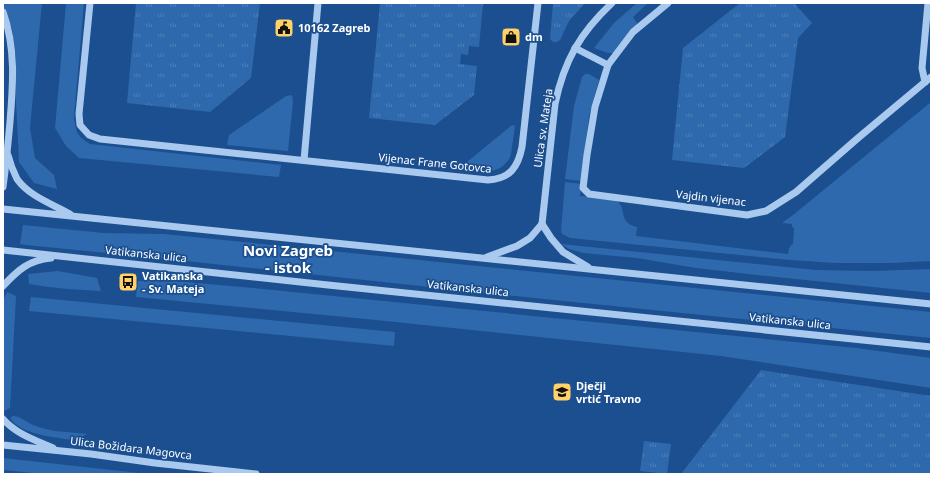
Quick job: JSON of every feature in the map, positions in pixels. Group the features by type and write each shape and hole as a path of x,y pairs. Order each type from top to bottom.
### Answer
{"street":[{"name":"Vijenac Frane Gotovca","path":"90,3 79,114 80,125 89,134 100,139 478,180 498,180 512,171 521,156 538,3"},
{"path":"304,160 318,3"},
{"name":"Ulica sv. Mateja","path":"542,224 555,104 559,86 569,59 575,48 586,31 612,3"},
{"path":"575,48 608,65 633,32 668,3"},
{"name":"Vajdin vijenac","path":"608,65 595,107 583,188 589,194 747,215 766,211 796,192 928,79 922,68 928,3"},
{"path":"3,12 11,46 13,65 11,105 3,187"},
{"path":"7,153 12,168 24,188 73,216"},
{"path":"3,209 931,304"},
{"path":"484,258 517,246 530,238 542,224 563,252 590,268"},
{"name":"Vatikanska ulica","path":"3,250 931,347"},
{"path":"3,286 13,275 31,263 41,259 65,256"},
{"path":"3,419 11,428 19,433 61,451"},
{"name":"Ulica Božidara Magovca","path":"3,445 256,474"}],"green space":[{"path":"3,3 42,3 30,128 35,158 54,175 57,189 34,183 19,162 16,101 16,57 12,29"},
{"path":"66,3 84,3 74,117 78,133 82,139 90,144 281,165 279,177 79,158 66,146 55,128"},
{"path":"136,3 260,3 251,78 210,112 127,103"},
{"path":"380,3 483,3 479,47 469,46 468,55 461,54 460,64 477,66 474,95 435,125 369,118"},
{"path":"553,3 585,3 569,21 560,40 557,42 553,42 550,39"},
{"path":"637,3 648,3 633,17 637,24 614,53 608,53 594,48 614,23"},
{"path":"740,3 794,3 812,23 798,38 785,137 744,168 672,160 683,48"},
{"path":"585,74 589,74 599,80 589,116 581,181 565,179 574,106 582,77"},
{"path":"292,95 293,102 288,151 227,145 229,135 286,96"},
{"path":"931,102 931,261 835,263 790,260 570,238 562,234 561,230 565,182 582,184 580,196 614,199 618,202 627,222 637,227 636,236 788,254 790,247 793,244 794,228 792,227 792,224 782,223"},
{"path":"512,125 515,126 511,154 504,165 489,171 461,168 462,166"},
{"path":"23,225 104,233 164,234 931,312 931,338 26,245 20,244"},
{"path":"561,244 816,270 872,271 931,269 931,293 696,268 637,258 583,253 569,249"},
{"path":"58,271 97,278 101,291 65,289 29,284 28,274"},
{"path":"138,281 174,281 263,289 856,348 931,358 931,388 721,356 136,297"},
{"path":"7,292 16,296 10,408 4,411 3,301"},
{"path":"31,297 395,332 394,346 29,311"},
{"path":"761,370 931,396 931,474 681,474"},
{"path":"13,416 46,429 87,434 75,439 63,439 40,434 19,427 10,418"},
{"path":"644,441 671,444 667,474 640,471"},
{"path":"3,458 148,474 42,474 3,470"}],"place":[{"name":"10162 Zagreb","path":"284,28"},
{"name":"dm","path":"511,37"},
{"name":"Vatikanska - Sv. Mateja","path":"128,282"},
{"name":"Dječji vrtić Travno","path":"562,392"}],"district":[{"name":"Novi Zagreb - istok","path":"288,260"}]}
